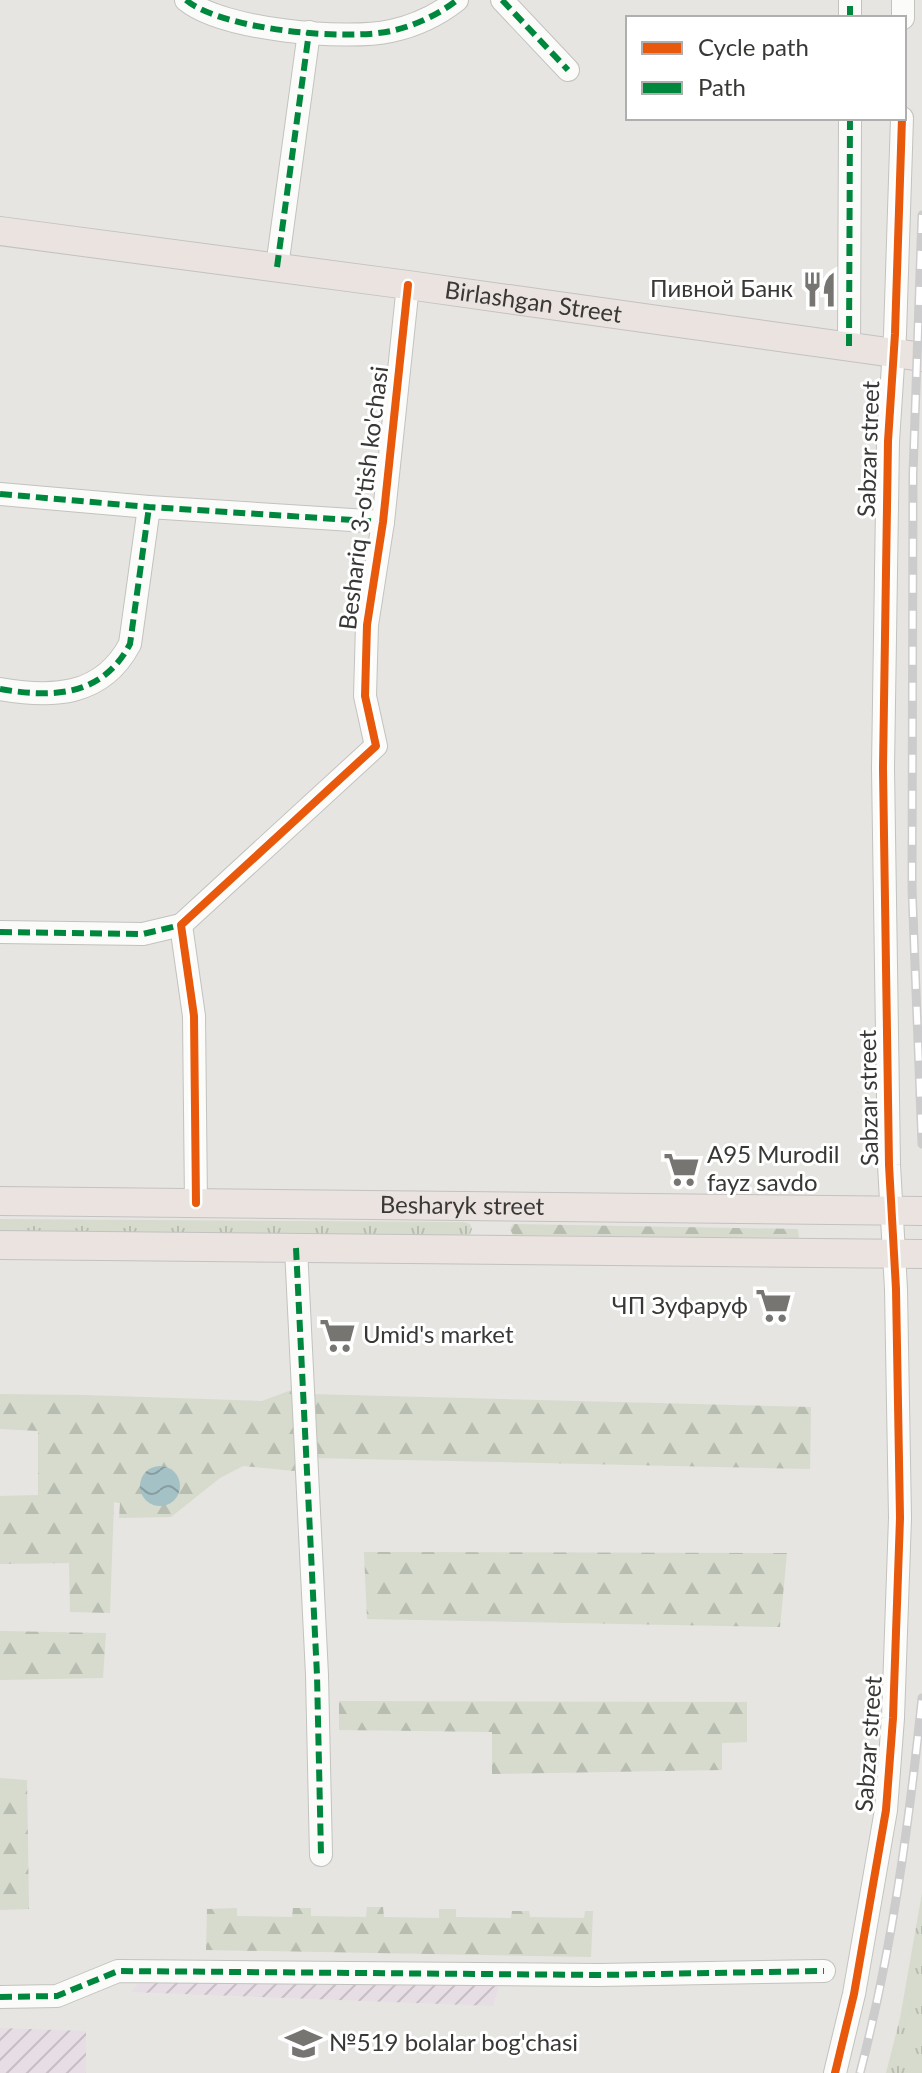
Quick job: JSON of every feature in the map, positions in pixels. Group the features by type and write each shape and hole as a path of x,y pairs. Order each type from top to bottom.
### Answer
{"main road":[{"name":"Birlashgan Street","path":"0,231 922,357"},
{"name":"Besharyk street","path":"0,1201 922,1211"},
{"path":"488,1206 490,1250"},
{"name":"Besharyk street","path":"0,1245 908,1254"}],"street":[{"path":"186,0 219,17 249,24 364,35 414,25 457,0"},
{"path":"502,0 568,70"},
{"path":"277,267 309,32"},
{"path":"849,346 850,120"},
{"name":"Sabzar street","path":"835,2073 854,1994 886,1810 900,1518 896,1289 908,1254 892,1210 889,1165 883,768 888,441 902,120"},
{"name":"Beshariq 3-o'tish ko'chasi","path":"0,932 143,934 181,925 376,746 365,696 367,625 383,522 408,285"},
{"path":"0,494 383,522"},
{"path":"0,689 52,695 75,690 96,681 124,656 130,644 149,507"},
{"path":"181,925 194,1016 196,1203"},
{"path":"296,1248 317,1675 321,1855"},
{"path":"0,1997 57,1996 118,1971 599,1975 824,1971"}],"shaded area":[{"path":"148,1973 503,1973 493,2006 131,1992"},
{"path":"0,2028 86,2031 86,2073 0,2073"}],"green space":[{"path":"0,1219 464,1222 470,1224 472,1229 465,1237 0,1231"},
{"path":"513,1224 798,1229 799,1238 513,1235 510,1229"},
{"path":"302,1386 306,1465 294,1471 243,1466 220,1478 171,1517 119,1518 120,1503 114,1502 110,1613 70,1612 69,1563 0,1564 0,1496 38,1495 38,1431 0,1429 0,1394 262,1401"},
{"path":"309,1394 811,1407 810,1469 312,1458"},
{"path":"364,1552 787,1553 780,1627 367,1619"},
{"path":"0,1631 106,1633 103,1678 0,1680"},
{"path":"339,1701 747,1702 747,1742 722,1743 722,1770 492,1774 492,1732 339,1730"},
{"path":"0,1778 27,1780 29,1909 0,1910"},
{"path":"922,1893 922,2073 886,2073 900,2018"},
{"path":"367,1907 383,1907 384,1917 439,1918 439,1909 456,1909 456,1917 511,1918 512,1911 529,1911 530,1917 584,1918 585,1911 593,1911 591,1957 206,1950 207,1909 237,1908 237,1916 292,1917 293,1908 311,1908 311,1916 366,1917"}],"water":[{"path":"160,1466 174,1472 180,1486 174,1500 160,1506 146,1500 140,1486 146,1472"}],"railway":[{"path":"922,215 913,474 912,888 922,1144"},
{"path":"860,2073 898,1887 922,1698"}],"marked path":[{"path":"186,0 203,10 255,26 345,35 400,29 434,15 457,0"},
{"path":"502,0 568,70"},
{"path":"850,0 850,16"},
{"path":"277,267 309,32"},
{"path":"849,346 850,120"},
{"path":"0,494 383,522"},
{"path":"0,689 38,693 74,690 105,675 119,662 130,644 149,507"},
{"path":"0,932 143,934 181,925"},
{"path":"296,1248 317,1675 321,1855"},
{"path":"0,1997 57,1996 118,1971 599,1975 824,1971"}],"cycle path":[{"path":"835,2073 854,1994 886,1810 893,1718 900,1518 896,1289 889,1165 883,768 888,441 902,120"},
{"path":"196,1203 194,1016 181,925 376,746 365,696 367,625 383,522 408,285"}],"place":[{"name":"Пивной Банк","path":"819,289"},
{"name":"A95 Murodil fayz savdo","path":"681,1169"},
{"name":"ЧП Зуфаруф","path":"774,1306"},
{"name":"Umid's market","path":"337,1335"},
{"name":"№519 bolalar bog'chasi","path":"303,2043"}]}
